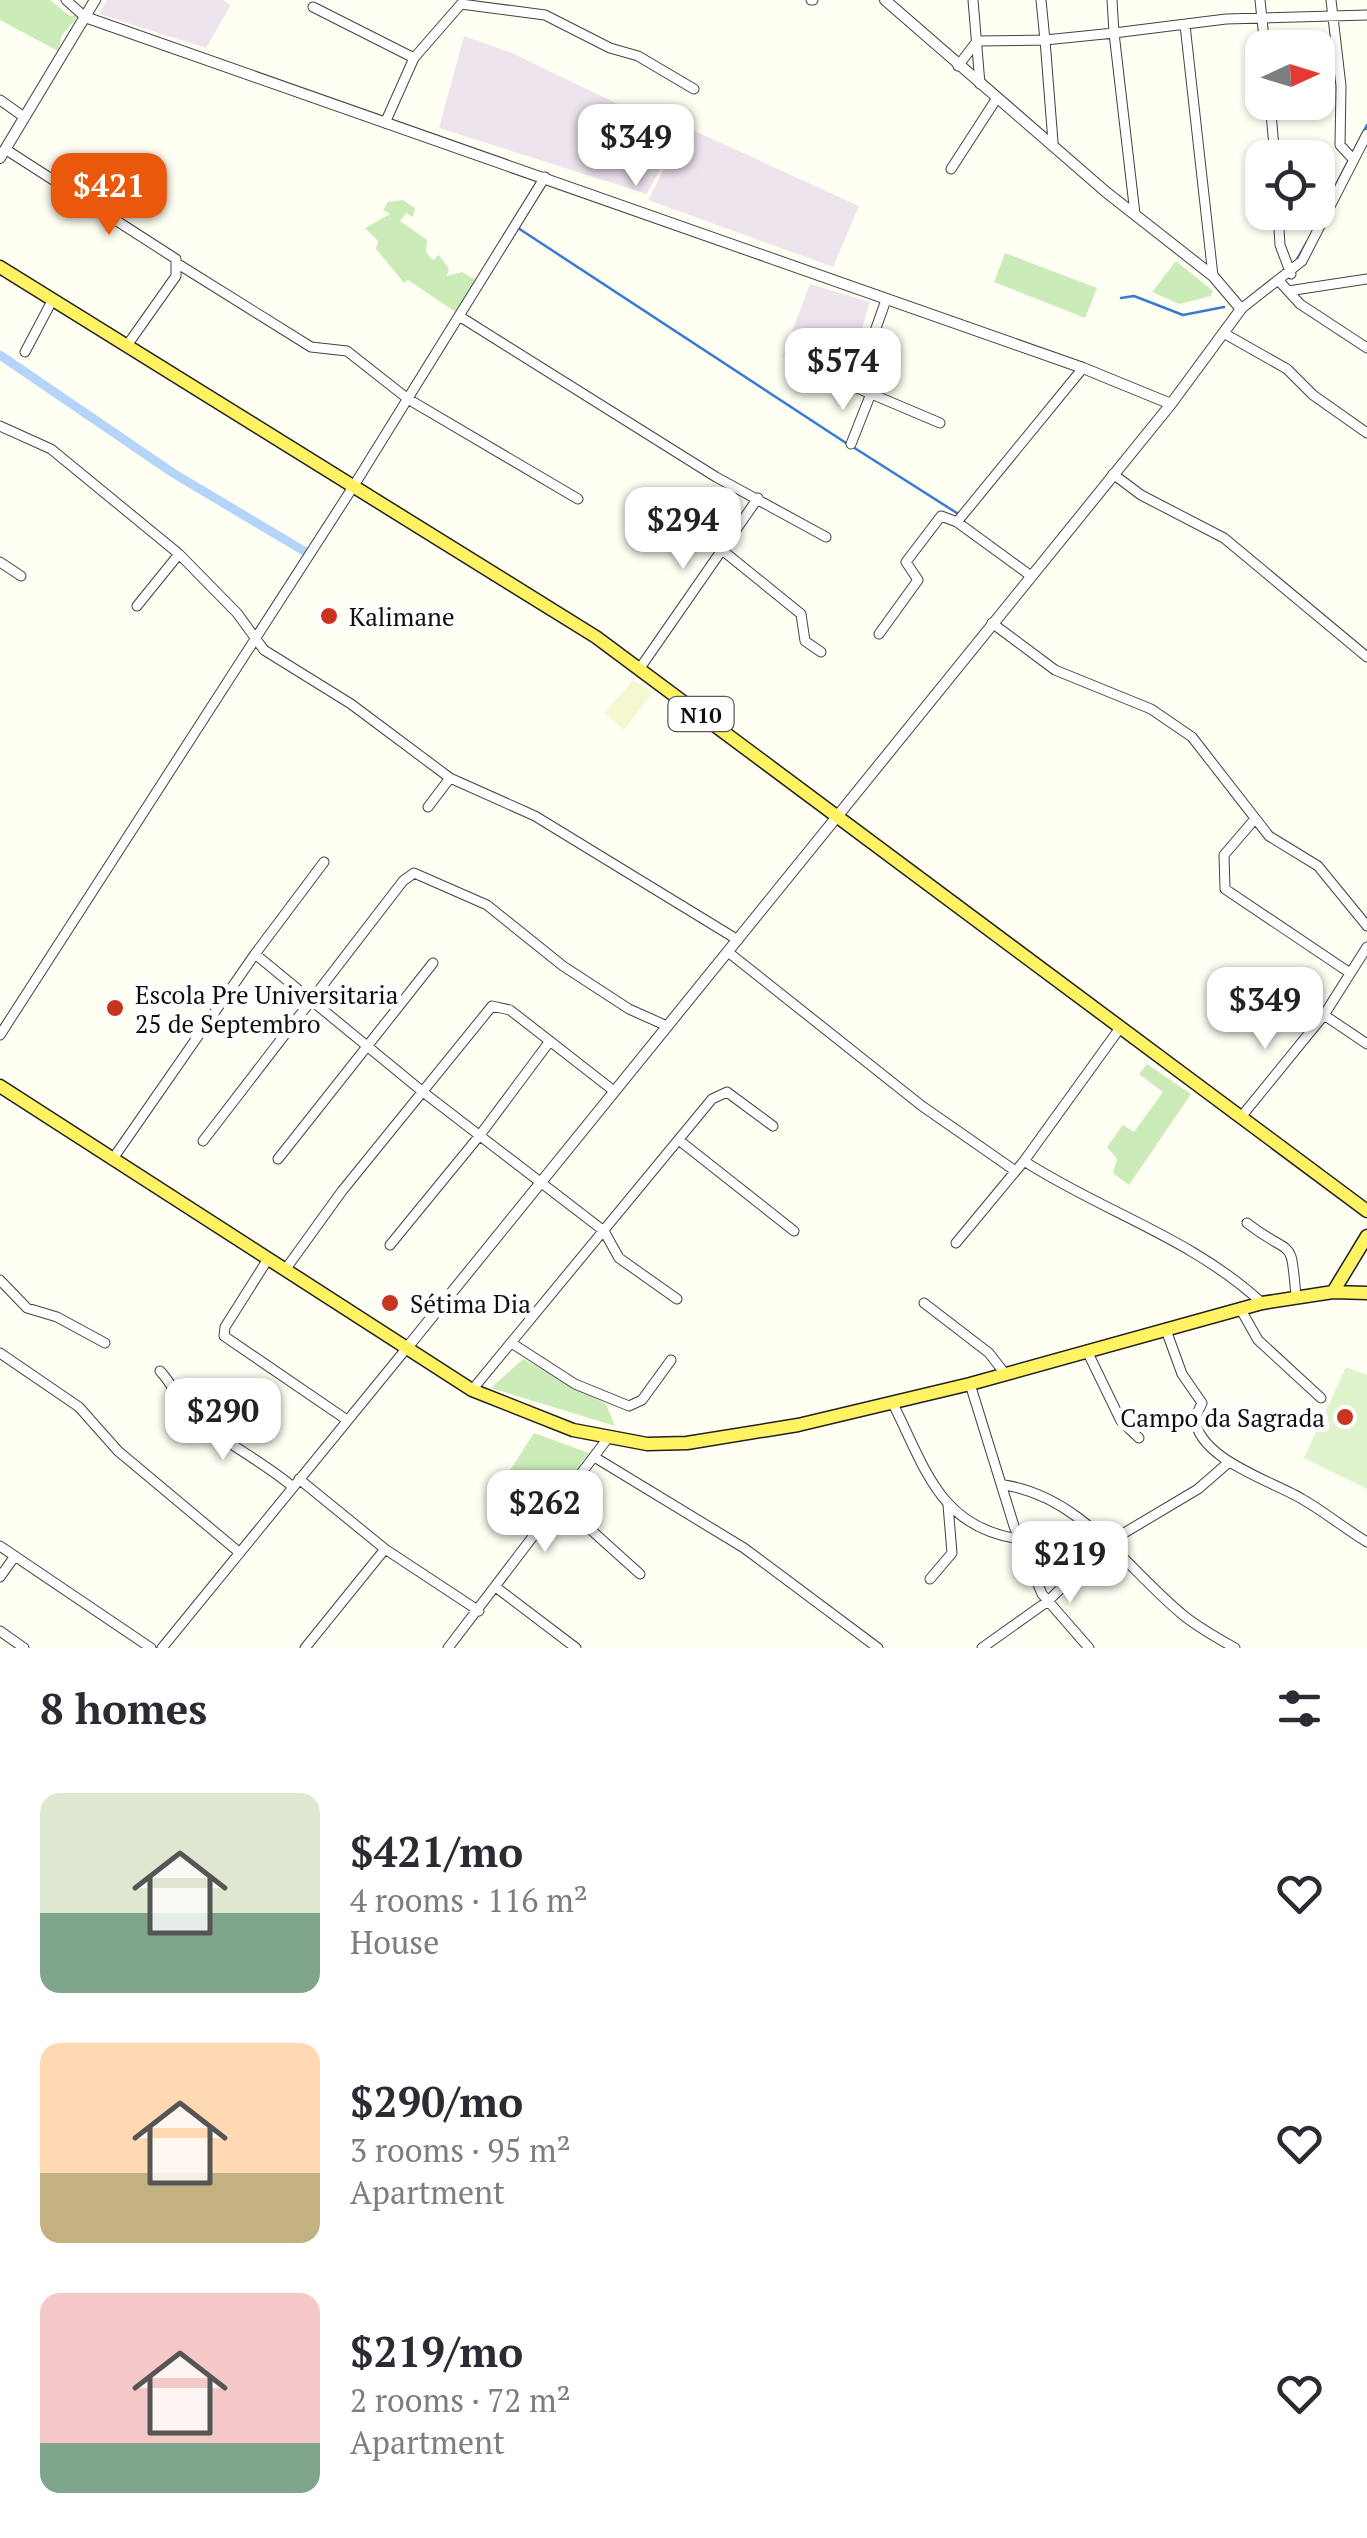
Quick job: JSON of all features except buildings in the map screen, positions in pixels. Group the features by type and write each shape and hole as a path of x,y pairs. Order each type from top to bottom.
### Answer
{"main road":[{"name":"N10","path":"0,267 640,668 1367,1211"},
{"path":"0,1086 472,1390 533,1417 646,1444 687,1443 893,1404 1262,1304 1333,1292 1367,1293"},
{"path":"1333,1292 1367,1236"}],"street":[{"path":"66,0 85,17 1082,368 1171,404"},
{"path":"95,0 2,153 173,255 178,264 311,347 347,351 408,399 578,499"},
{"path":"449,0 545,15 610,48 638,56 694,89"},
{"path":"885,0 958,66 1213,276 1241,310"},
{"path":"902,0 905,16"},
{"path":"972,0 980,84"},
{"path":"1041,0 1053,142"},
{"path":"1112,0 1135,214"},
{"path":"1260,0 1263,30"},
{"path":"1331,0 1348,156"},
{"path":"385,123 414,58 463,2"},
{"path":"313,8 414,58"},
{"path":"977,41 1045,40 1262,17 1367,15"},
{"path":"1185,24 1213,276"},
{"path":"958,66 977,41"},
{"path":"951,169 997,98"},
{"path":"0,100 24,116"},
{"path":"162,1648 1171,404 1227,334 1241,310 1280,282 1288,267 1308,249 1348,156 1367,134"},
{"path":"0,1035 353,486 545,177"},
{"path":"1281,230 1288,267"},
{"path":"128,344 176,276 178,264"},
{"path":"1288,291 1367,279"},
{"path":"1280,282 1310,312 1367,348"},
{"path":"25,352 53,300"},
{"path":"886,300 855,378 858,392 940,423"},
{"path":"459,316 716,477 826,538"},
{"path":"1227,334 1288,370 1307,390 1367,432"},
{"path":"958,522 1082,368"},
{"path":"852,444 870,396"},
{"path":"0,426 52,449 179,554 264,650 351,704 450,778 534,816 738,940"},
{"path":"1113,474 1141,496 1224,538 1367,656"},
{"path":"640,668 758,498"},
{"path":"879,634 918,580 906,562 942,515 958,522 1031,576"},
{"path":"722,550 801,614 804,641 820,652"},
{"path":"137,606 179,554"},
{"path":"0,562 21,576"},
{"path":"992,623 1055,670 1171,721 1198,743 1269,836 1318,866 1367,926"},
{"path":"428,807 450,778"},
{"path":"1254,820 1224,855 1224,889 1350,973"},
{"path":"112,1160 324,862"},
{"path":"203,1141 314,1002 403,881 420,873 487,905 563,966 629,1009 667,1026"},
{"path":"1241,1117 1324,1015 1367,947"},
{"path":"728,952 922,1106 1014,1170"},
{"path":"255,954 423,1092 604,1231 619,1258 677,1299"},
{"path":"278,1159 433,964"},
{"path":"285,1270 492,1006 502,1006 614,1092"},
{"path":"1324,1015 1367,1044"},
{"path":"956,1243 1024,1161 1120,1028"},
{"path":"390,1244 480,1136 550,1041"},
{"path":"472,1390 724,1091 772,1126"},
{"path":"680,1142 794,1231"},
{"path":"1024,1161 1081,1196 1191,1248 1262,1304"},
{"path":"1247,1223 1290,1249 1295,1261 1296,1297"},
{"path":"268,1259 225,1327 224,1336 347,1420"},
{"path":"0,1280 27,1308 57,1318 105,1343"},
{"path":"924,1303 989,1353 1006,1374"},
{"path":"1242,1310 1258,1340 1322,1398"},
{"path":"1166,1330 1182,1374 1202,1404 1194,1418 1198,1431 1229,1462 1301,1498 1367,1542"},
{"path":"513,1344 592,1393 629,1406 642,1400 672,1360"},
{"path":"1086,1351 1121,1421 1139,1438"},
{"path":"0,1353 79,1407 118,1451 240,1554"},
{"path":"160,1370 194,1416 227,1443 296,1483 479,1612"},
{"path":"970,1384 1019,1539 1048,1601 1089,1648"},
{"path":"893,1404 947,1502 964,1522 984,1532 1019,1539"},
{"path":"448,1648 498,1588 608,1438"},
{"path":"596,1458 744,1548 878,1648"},
{"path":"982,1648 1048,1601 1109,1542 1198,1488 1229,1462"},
{"path":"1004,1485 1039,1492 1109,1542 1181,1613 1235,1648"},
{"path":"930,1579 952,1553 947,1502"},
{"path":"561,1503 606,1548 640,1574"},
{"path":"0,1546 151,1648"},
{"path":"305,1648 385,1549"},
{"path":"0,1577 15,1556"},
{"path":"498,1588 576,1648"},
{"path":"0,1631 24,1648"}],"shaded area":[{"path":"107,0 223,0 231,5 206,48 99,14"},
{"path":"464,36 512,53 678,133 647,194 439,128"},
{"path":"686,127 859,206 833,267 648,200"},
{"path":"810,284 870,302 844,388 783,356"}],"green space":[{"path":"0,0 50,0 70,16 80,14 62,35 58,51 0,20"},
{"path":"403,200 415,208 413,217 406,213 400,221 427,240 426,252 433,260 439,255 449,269 447,276 462,272 475,280 457,313 408,280 404,283 376,249 378,241 365,228 390,214 383,210 388,202"},
{"path":"1005,253 1097,288 1085,318 994,282"},
{"path":"1176,261 1213,291 1211,296 1179,304 1152,292"},
{"path":"633,680 653,692 624,730 604,713"},
{"path":"1147,1064 1191,1094 1129,1185 1113,1173 1117,1159 1107,1147 1123,1125 1134,1132 1163,1092 1139,1074"},
{"path":"523,1359 606,1404 615,1426 491,1388"},
{"name":"Campo da Sagrada","path":"1346,1367 1367,1375 1367,1489 1304,1458"},
{"path":"534,1433 589,1453 532,1529 498,1489"}],"waterway":[{"path":"1335,187 1367,125"},
{"path":"518,228 846,443"},
{"path":"1296,261 1307,242"},
{"path":"1121,298 1134,296 1183,315 1224,307"},
{"path":"0,355 173,473 309,554"},
{"path":"853,447 960,515"}],"place":[{"name":"Kalimane","path":"329,616"},
{"name":"Escola Pre Universitaria 25 de Septembro","path":"115,1008"},
{"name":"Sétima Dia","path":"390,1303"},
{"name":"Campo da Sagrada","path":"1345,1417"}]}
